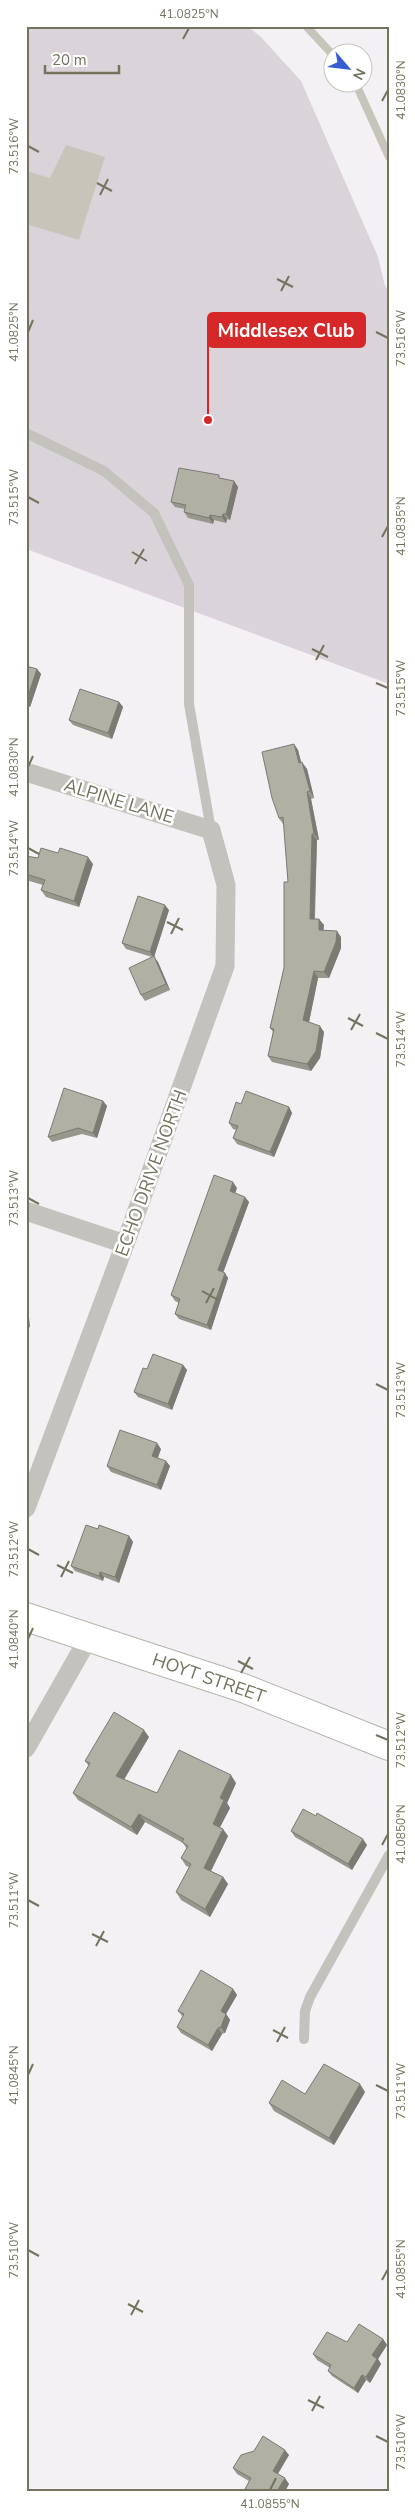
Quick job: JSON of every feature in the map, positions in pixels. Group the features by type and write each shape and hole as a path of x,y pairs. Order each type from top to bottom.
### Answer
{"main road":[{"name":"HOYT STREET","path":"26,1617 88,1639 244,1688 389,1746"}],"street":[{"name":"ALPINE LANE","path":"26,772 211,830"},
{"name":"ECHO DRIVE NORTH","path":"26,1508 125,1244 225,966 226,885 211,830"},
{"path":"26,1211 125,1244"},
{"path":"26,1748 88,1639"}],"lane":[{"path":"26,433 104,471 154,513 188,585 189,704 211,830"},
{"path":"304,2039 305,2011 310,1997 389,1854"}],"shaded area":[{"path":"26,26 247,26 261,37 301,81 378,257 385,286 389,291 389,684 26,549"},
{"path":"66,145 105,157 79,240 26,224 26,171 50,178"}],"building":[{"path":"179,468 219,475 219,478 234,481 226,514 223,514 222,517 210,515 209,518 184,512 186,505 171,502"},
{"path":"26,666 37,669 26,702"},
{"path":"80,689 119,702 108,733 69,720"},
{"path":"294,744 299,763 302,762 310,791 307,792 314,834 312,834 310,919 319,919 319,930 337,931 336,942 324,972 314,971 303,1020 320,1026 316,1051 307,1064 268,1056 274,1029 270,1028 284,968 284,882 288,882 283,817 279,818 272,798 262,752"},
{"path":"41,848 58,853 60,848 88,857 74,901 41,890 45,880 26,874 26,856 38,858"},
{"path":"138,896 165,905 150,952 122,943"},
{"path":"154,956 166,984 141,995 129,968"},
{"path":"64,1088 103,1101 93,1133 78,1128 48,1137"},
{"path":"246,1091 289,1107 270,1152 233,1138 238,1126 229,1123 236,1102 241,1104"},
{"path":"214,1175 233,1182 230,1191 245,1197 218,1270 225,1273 207,1325 175,1314 180,1299 171,1295"},
{"path":"153,1354 183,1365 168,1404 134,1392 143,1368 147,1369"},
{"path":"120,1430 157,1443 152,1456 166,1461 157,1485 107,1466"},
{"path":"86,1525 98,1529 99,1525 129,1536 115,1577 100,1572 99,1576 71,1566"},
{"path":"114,1712 144,1730 116,1776 157,1793 179,1750 231,1775 220,1798 224,1800 213,1824 223,1829 204,1868 223,1877 205,1909 176,1892 191,1864 181,1858 188,1846 182,1842 184,1839 139,1814 131,1827 73,1793 90,1763 85,1761"},
{"path":"303,1809 316,1816 317,1813 363,1839 348,1864 291,1831"},
{"path":"201,1970 233,1989 221,2011 226,2014 221,2027 218,2028 208,2045 177,2027 184,2014 178,2011"},
{"path":"324,2064 360,2084 329,2138 269,2103 282,2080 305,2094"},
{"path":"359,2324 383,2339 372,2355 377,2359 366,2377 362,2375 354,2388 328,2371 331,2365 313,2354 327,2332 347,2342"},
{"path":"263,2436 285,2450 273,2471 285,2478 277,2491 244,2491 251,2478 233,2468 241,2455 254,2451"}],"waterway":[{"path":"306,26 322,43"},
{"path":"360,92 389,157"}],"place":[{"name":"Middlesex Club","path":"208,420"}]}
